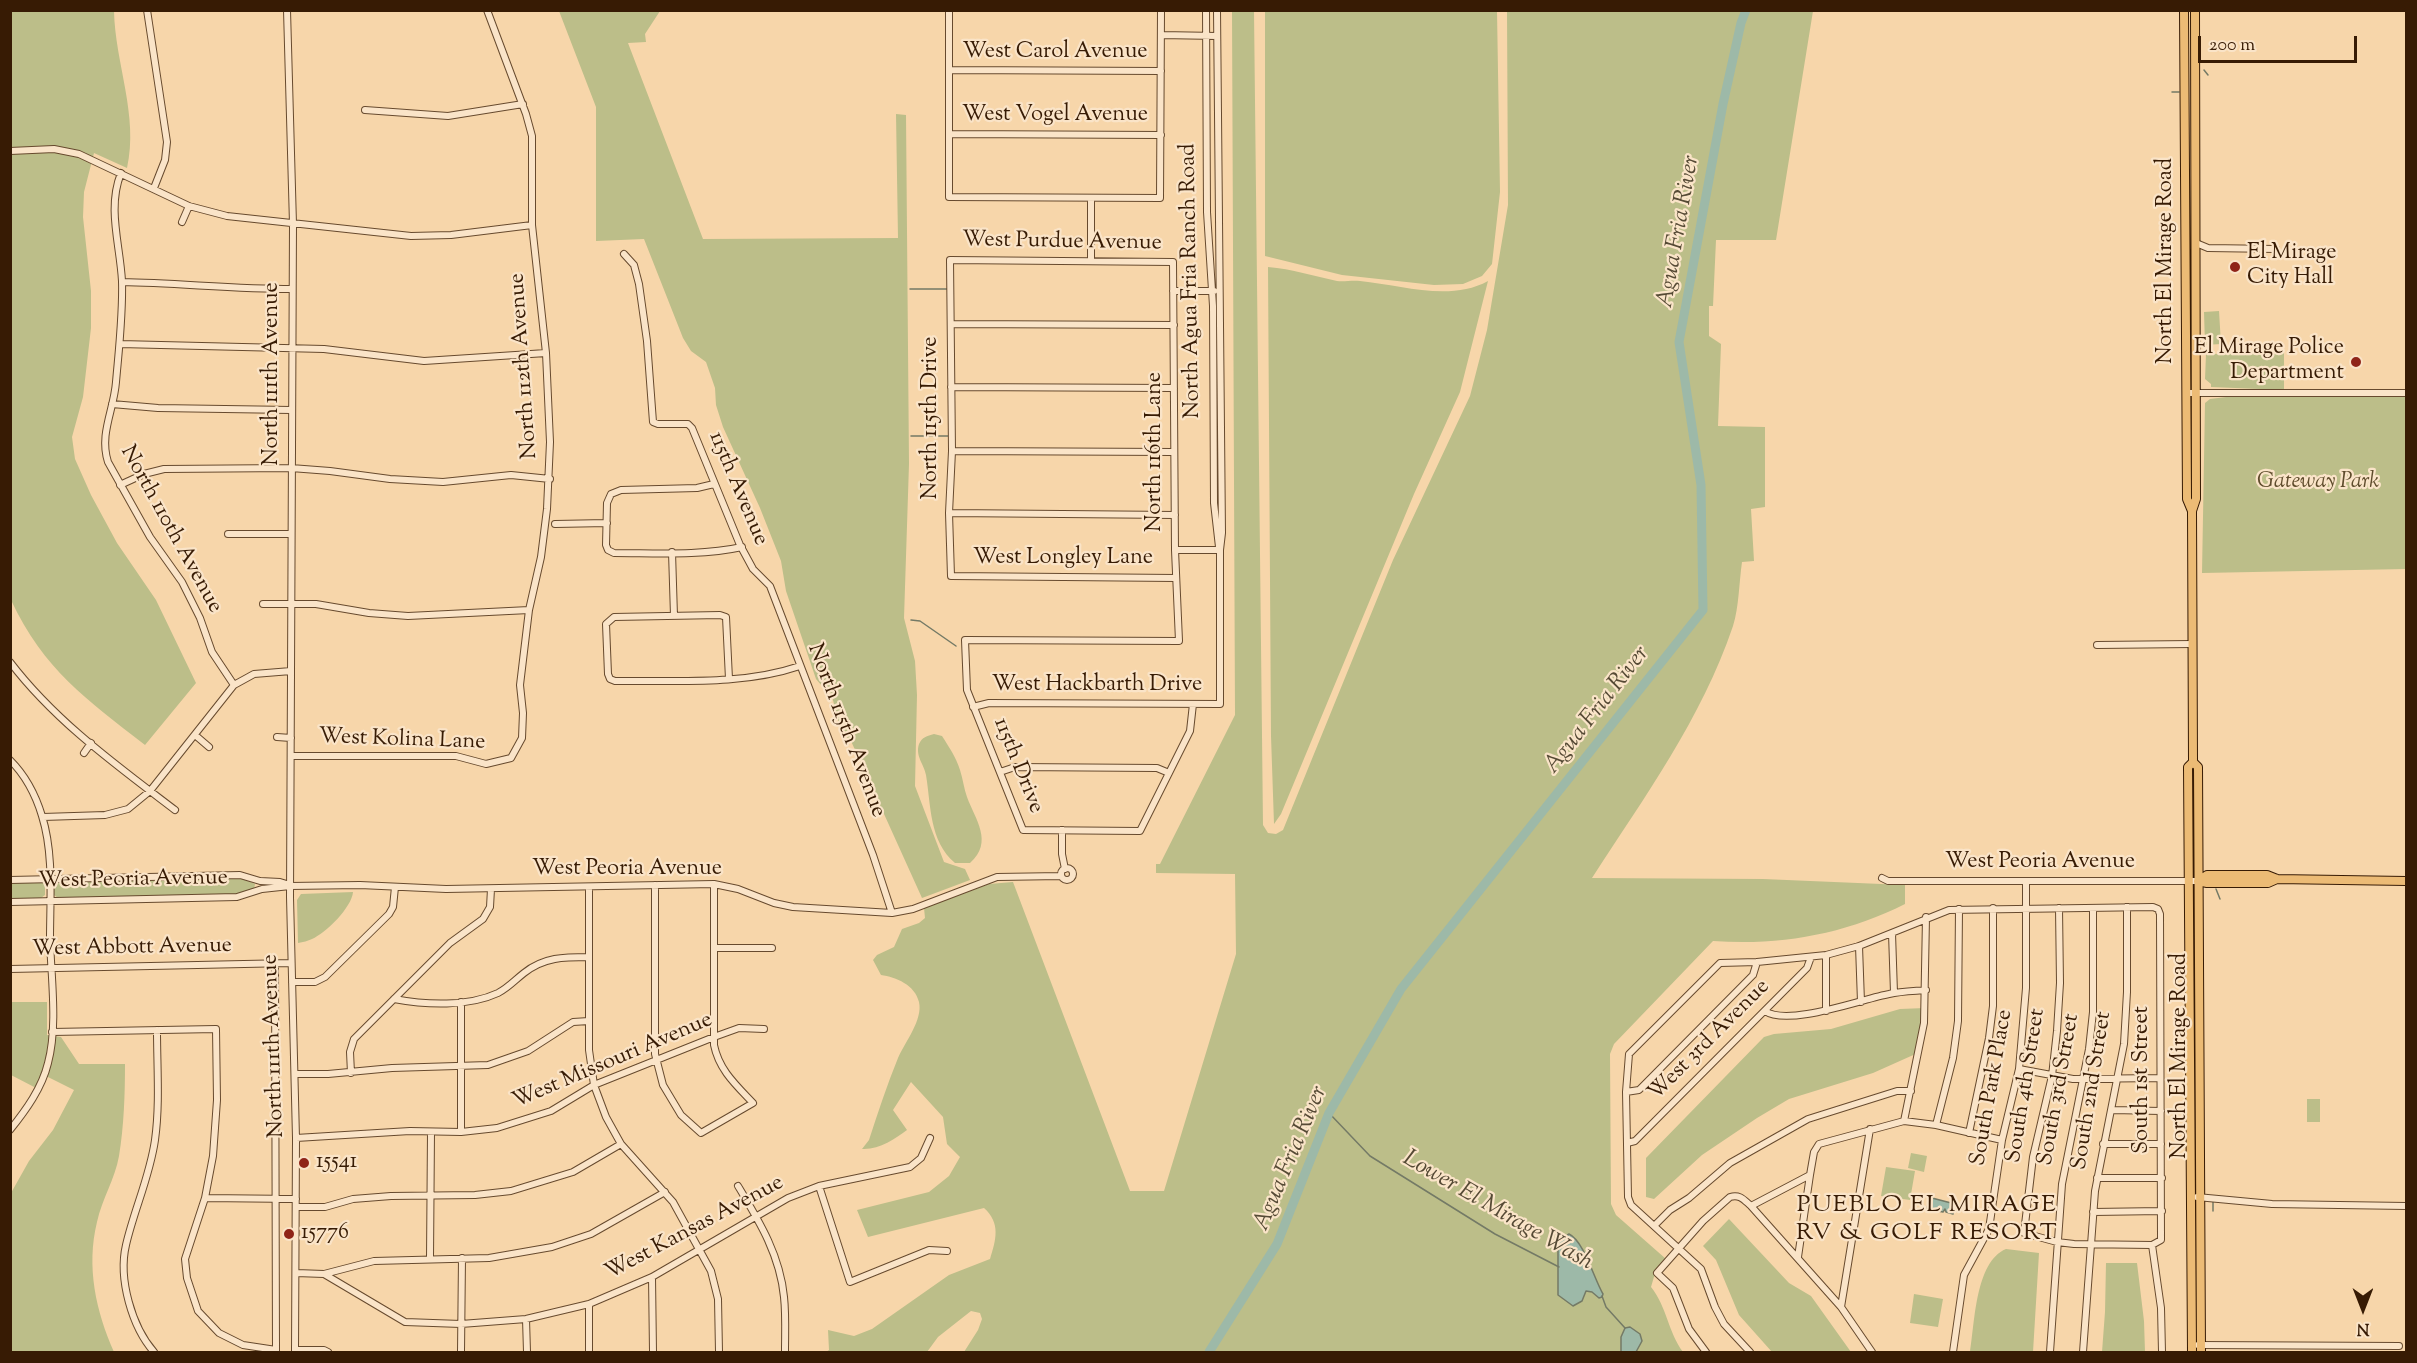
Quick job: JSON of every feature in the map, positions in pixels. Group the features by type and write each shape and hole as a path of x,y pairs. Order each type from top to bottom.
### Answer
{"main road":[{"name":"North El Mirage Road","path":"2184,10 2187,498 2192,511"},
{"name":"North El Mirage Road","path":"2196,10 2196,498 2192,511 2193,762 2188,767 2194,881 2200,1197 2196,1349"},
{"path":"2184,80 2196,81"},
{"path":"2187,498 2196,498"},
{"name":"West Peoria Avenue","path":"2194,881 2268,884 2277,879 2406,881"},
{"name":"North El Mirage Road","path":"2194,881 2191,1196 2196,1349"}],"street":[{"path":"147,10 167,142 165,160 154,188"},
{"name":"North 111th Avenue","path":"287,10 293,224 290,886 296,1074 295,1352"},
{"name":"North 112th Avenue","path":"487,10 532,136 532,225 546,353 550,479 541,557 529,610 520,685 524,712 522,738 511,758"},
{"path":"949,10 949,197 1091,198 1160,198 1161,10"},
{"name":"North Agua Fria Ranch Road","path":"1206,10 1207,212 1216,291"},
{"name":"North Agua Fria Ranch Road","path":"1217,10 1214,503 1216,534 1220,550 1220,704"},
{"path":"1161,35 1217,36"},
{"name":"West Carol Avenue","path":"949,70 1161,71"},
{"path":"366,110 447,116 522,104"},
{"name":"West Vogel Avenue","path":"949,134 1161,135"},
{"path":"10,151 37,149 69,152 88,157 189,206 220,215 394,235 428,236 532,225"},
{"name":"North 110th Avenue","path":"122,172 116,188 114,203 122,282 120,344 104,449 120,485 150,537 182,582 200,618 212,652 234,685"},
{"path":"1091,198 1091,261"},
{"path":"182,222 189,206"},
{"path":"2196,243 2208,248 2276,249"},
{"name":"115th Avenue","path":"624,254 634,265 639,284 647,341 653,422 688,424 753,569"},
{"name":"West Purdue Avenue","path":"950,260 1173,262"},
{"name":"North 115th Drive","path":"950,260 952,451 949,513 951,576"},
{"name":"North 116th Lane","path":"965,643 1179,641 1175,550 1173,262"},
{"path":"122,282 232,289 291,289"},
{"path":"1173,291 1216,291"},
{"path":"951,324 1174,325"},
{"path":"120,344 324,349 424,361 546,353"},
{"path":"951,387 1174,388"},
{"path":"2186,393 2406,393"},
{"path":"112,404 159,408 291,410"},
{"path":"952,451 1174,452"},
{"path":"120,485 144,474 164,469 291,468 390,479 443,482 511,475 550,479"},
{"path":"714,484 697,488 621,490 611,494 607,503 608,550 614,553 724,551 742,547"},
{"path":"949,513 1175,514"},
{"path":"555,524 607,523"},
{"path":"228,534 290,534"},
{"path":"1175,550 1220,550"},
{"path":"672,552 674,616"},
{"name":"North 115th Avenue","path":"753,569 770,586 873,855 892,913"},
{"name":"West Longley Lane","path":"951,576 1176,578"},
{"path":"263,604 316,604 369,613 408,616 529,610"},
{"path":"729,679 726,617 720,615 614,617 606,624 608,674 610,679 615,681 729,679 774,675 800,666"},
{"path":"956,646 965,643"},
{"name":"115th Drive","path":"965,643 966,682 1023,830 1062,830"},
{"path":"2097,645 2192,644"},
{"path":"10,662 41,700 175,810"},
{"path":"43,817 118,813 136,805 150,791 234,685 254,674 291,671"},
{"name":"West Hackbarth Drive","path":"974,707 989,703 1220,704"},
{"path":"1065,869 1071,869 1073,877 1066,880 1061,876 1065,869 1062,830 1140,831 1190,731 1193,704"},
{"path":"195,735 209,747"},
{"path":"277,737 291,738"},
{"path":"84,753 91,743"},
{"name":"West Kolina Lane","path":"291,756 456,756 486,764 511,758"},
{"path":"10,760 31,790 43,817 49,853 52,1032 48,1064 37,1091 10,1130"},
{"path":"1000,772 1015,767 1157,768 1169,773"},
{"name":"West Peoria Avenue","path":"10,880 240,875 290,886"},
{"name":"West Peoria Avenue","path":"10,902 237,897 262,889 290,886 491,889 714,884 738,889 774,903 793,907 892,913 913,909 997,877 1061,876"},
{"name":"West Peoria Avenue","path":"1882,878 1888,880 2194,881"},
{"name":"South Park Place","path":"1953,1353 1965,1275 1989,1229 2002,1140 2019,1069 2026,988 2026,881"},
{"path":"655,885 654,1046 656,1060 663,1084 681,1115 701,1133 753,1103 723,1071 716,1058 714,884"},
{"path":"292,982 315,982 325,977 392,910 395,886"},
{"path":"589,887 589,1057 594,1085 606,1117 621,1144 666,1192 711,1271 717,1289 719,1353"},
{"path":"351,1073 350,1052 354,1039 450,943 485,916 490,907 491,889"},
{"path":"1970,1132 1989,1038 1993,1006 1993,908"},
{"name":"South 4th Street","path":"2057,1242 2024,1233 2033,1157 2052,1076 2060,983 2059,908"},
{"name":"South 3rd Street","path":"2050,1353 2062,1184 2084,1078 2093,1012 2093,908"},
{"path":"1750,1353 1724,1324 1701,1269 1628,1201 1627,1060 1635,1048 1720,963 1826,955 1859,946 1926,917 1949,910 2127,908"},
{"name":"South 1st Street","path":"2127,908 2158,909 2160,914 2162,1211 2161,1240 2152,1245"},
{"name":"South 2nd Street","path":"2083,1353 2097,1178 2124,1044 2127,908"},
{"path":"1936,1125 1953,1058 1958,1021 1959,909"},
{"path":"1904,1121 1922,1038 1926,990 1926,917"},
{"path":"1892,933 1894,993"},
{"path":"1859,946 1861,1002"},
{"path":"714,948 772,948"},
{"path":"1826,955 1826,1011"},
{"path":"394,999 410,1002 461,1002 484,998 500,992 535,965 549,959 589,957"},
{"name":"West 3rd Avenue","path":"1627,1143 1635,1141 1766,1011 1807,968 1811,957"},
{"path":"1626,1092 1639,1090 1753,975 1757,962"},
{"name":"West Abbott Avenue","path":"10,969 291,963"},
{"name":"North 111th Avenue","path":"276,964 276,1351"},
{"path":"1766,1011 1780,1016 1826,1011 1894,993 1926,990"},
{"path":"461,1002 461,1132"},
{"path":"296,1074 488,1065 514,1058 537,1047 573,1023 589,1021"},
{"name":"West Missouri Avenue","path":"296,1138 461,1132 498,1128 532,1118 568,1102 594,1085 714,1037 740,1028 764,1029"},
{"path":"52,1032 216,1029 216,1136 205,1198 185,1259 187,1278 192,1300 207,1323 219,1333 243,1345 276,1351"},
{"path":"154,1353 138,1327 128,1301 125,1280 125,1248 145,1188 155,1141 157,1030"},
{"path":"2019,1069 2052,1076 2160,1078"},
{"path":"1654,1226 1670,1210 1689,1198 1730,1163 1808,1119 1897,1091 1911,1091"},
{"path":"2112,1110 2161,1111"},
{"path":"1798,1257 1814,1152 1818,1144 1904,1121 1936,1125 2002,1140"},
{"path":"1841,1307 1870,1129"},
{"path":"430,1258 431,1132"},
{"name":"West Kansas Avenue","path":"296,1273 324,1274 405,1322 461,1324 526,1319 589,1304 652,1277 698,1248 788,1198 819,1186 910,1167 921,1158 930,1138"},
{"path":"296,1207 325,1207 353,1199 391,1196 485,1194 529,1187 582,1168 621,1144"},
{"path":"2103,1144 2161,1144"},
{"path":"1751,1206 1810,1175"},
{"path":"2097,1178 2162,1178"},
{"path":"738,1186 770,1242 780,1275 784,1297 785,1353"},
{"path":"819,1186 850,1282 929,1250 947,1251"},
{"path":"324,1274 374,1261 514,1255 552,1247 591,1234 666,1192"},
{"path":"1706,1353 1689,1329 1673,1288 1658,1273 1679,1247 1730,1197 1736,1195 1751,1206 1798,1257 1841,1307 1872,1353"},
{"path":"2191,1196 2272,1204 2406,1206"},
{"path":"205,1198 296,1199"},
{"path":"2093,1212 2162,1211"},
{"path":"2057,1242 2152,1245 2161,1308 2162,1353"},
{"path":"461,1353 462,1258"},
{"path":"652,1277 653,1353"},
{"path":"589,1304 589,1353"},
{"path":"526,1319 527,1353"},
{"path":"2196,1349 2399,1346"},
{"path":"295,1352 324,1350 328,1353"}],"green space":[{"path":"10,11 114,11 115,31 128,109 130,148 127,168 94,153 84,192 83,217 91,291 91,328 83,397 72,437 75,459 91,495 117,543 156,600 196,683 145,745 85,697 52,665 24,624 11,600"},
{"path":"559,11 660,11 645,34 646,42 628,43 703,239 898,238 896,114 906,115 909,464 904,618 915,661 917,695 915,786 944,862 965,869 970,880 922,898 851,741 842,729 828,688 822,686 816,679 786,591 781,561 723,427 716,405 715,388 706,362 691,351 683,338 644,239 596,241 596,107"},
{"path":"1232,11 1254,11 1263,825 1268,833 1276,834 1283,830 1393,560 1470,396 1487,330 1508,205 1507,11 1813,11 1776,240 1716,240 1713,306 1709,306 1709,336 1721,344 1718,426 1765,427 1765,507 1751,509 1754,561 1742,562 1735,619 1705,694 1651,787 1592,878 1763,879 1905,885 1905,904 1859,923 1812,936 1763,942 1713,941 1614,1044 1610,1054 1611,1204 1616,1215 1666,1259 1656,1270 1651,1287 1661,1303 1683,1352 964,1352 982,1319 980,1313 971,1311 938,1337 927,1352 826,1352 829,1350 828,1330 854,1336 872,1329 949,1275 990,1259 995,1238 993,1220 984,1208 868,1237 857,1210 929,1192 949,1176 960,1157 947,1144 943,1117 911,1082 893,1110 907,1130 881,1146 862,1149 869,1140 898,1058 913,1031 920,1009 917,996 913,991 899,980 881,975 873,960 877,955 894,947 902,929 919,923 925,918 924,908 989,884 1013,882 1130,1191 1164,1191 1236,954 1235,874 1156,873 1156,864 1160,864 1235,715"},
{"path":"1265,11 1497,11 1500,192 1492,264 1482,276 1463,284 1434,285 1342,275 1265,256"},
{"path":"1268,267 1337,281 1360,281 1425,290 1458,290 1488,281 1460,392 1414,494 1281,814 1274,824 1271,736"},
{"path":"2219,311 2221,344 2205,345 2204,312"},
{"path":"2284,353 2284,390 2211,387 2205,379 2206,354"},
{"name":"Gateway Park","path":"2406,395 2406,569 2202,573 2205,403 2210,399 2226,397"},
{"path":"934,734 942,736 952,752 978,822 982,839 981,847 970,863 955,863 946,854 936,833 926,775 918,752 922,740"},
{"path":"242,878 255,884 254,890 242,894 58,898 54,895 56,882"},
{"path":"10,882 42,882 45,885 45,895 41,898 11,899"},
{"path":"353,892 348,905 331,925 318,936 298,943 297,900 301,894"},
{"path":"10,1002 47,1002 47,1035 61,1037 79,1064 125,1064 124,1110 119,1156 99,1214 92,1256 98,1305 114,1352 11,1352 11,1193 29,1161 53,1130 74,1090 44,1075 38,1089 11,1075"},
{"path":"1925,1008 1920,1052 1873,1073 1789,1099 1702,1155 1654,1199 1646,1197 1646,1158 1764,1037 1831,1029 1900,1009"},
{"path":"2307,1099 2320,1099 2320,1122 2307,1122"},
{"path":"1911,1153 1927,1156 1924,1172 1908,1168"},
{"path":"1886,1167 1915,1171 1910,1200 1881,1196"},
{"path":"1729,1219 1789,1283 1811,1296 1851,1352 1772,1352 1739,1315 1716,1260 1703,1246"},
{"path":"2006,1249 2039,1253 2033,1352 1970,1352 1975,1310 1982,1280 1988,1266"},
{"path":"2106,1263 2137,1263 2145,1352 2102,1352"},
{"path":"1914,1294 1943,1299 1938,1327 1910,1323"}],"shaded area":[{"path":"1929,1199 1955,1204 1953,1214 1946,1212 1945,1209 1943,1212 1927,1209"},
{"path":"1569,1234 1584,1252 1603,1294 1599,1298 1592,1292 1586,1291 1582,1301 1573,1306 1558,1295 1558,1241"},
{"path":"1630,1327 1640,1334 1642,1341 1636,1352 1621,1352 1621,1337 1625,1328"}],"waterway":[{"name":"Agua Fria River","path":"1209,1352 1277,1244 1329,1113 1401,989 1703,610 1701,485 1679,342 1723,104 1746,10"},
{"path":"2204,70 2208,75"},
{"path":"2172,92 2179,92"},
{"path":"910,289 947,289"},
{"path":"911,436 948,436"},
{"path":"911,620 920,621 956,646"},
{"path":"2216,889 2220,899"},
{"name":"Lower El Mirage Wash","path":"1329,1113 1370,1156 1495,1234 1559,1267"},
{"path":"2213,1201 2213,1211"},
{"name":"Lower El Mirage Wash","path":"1602,1296 1606,1307 1625,1328"}],"place":[{"name":"El Mirage City Hall","path":"2235,267"},
{"name":"El Mirage Police Department","path":"2356,362"},
{"name":"15541","path":"304,1163"},
{"name":"15776","path":"289,1234"}],"district":[{"name":"PUEBLO EL MIRAGE RV & GOLF RESORT","path":"1927,1221"}]}
